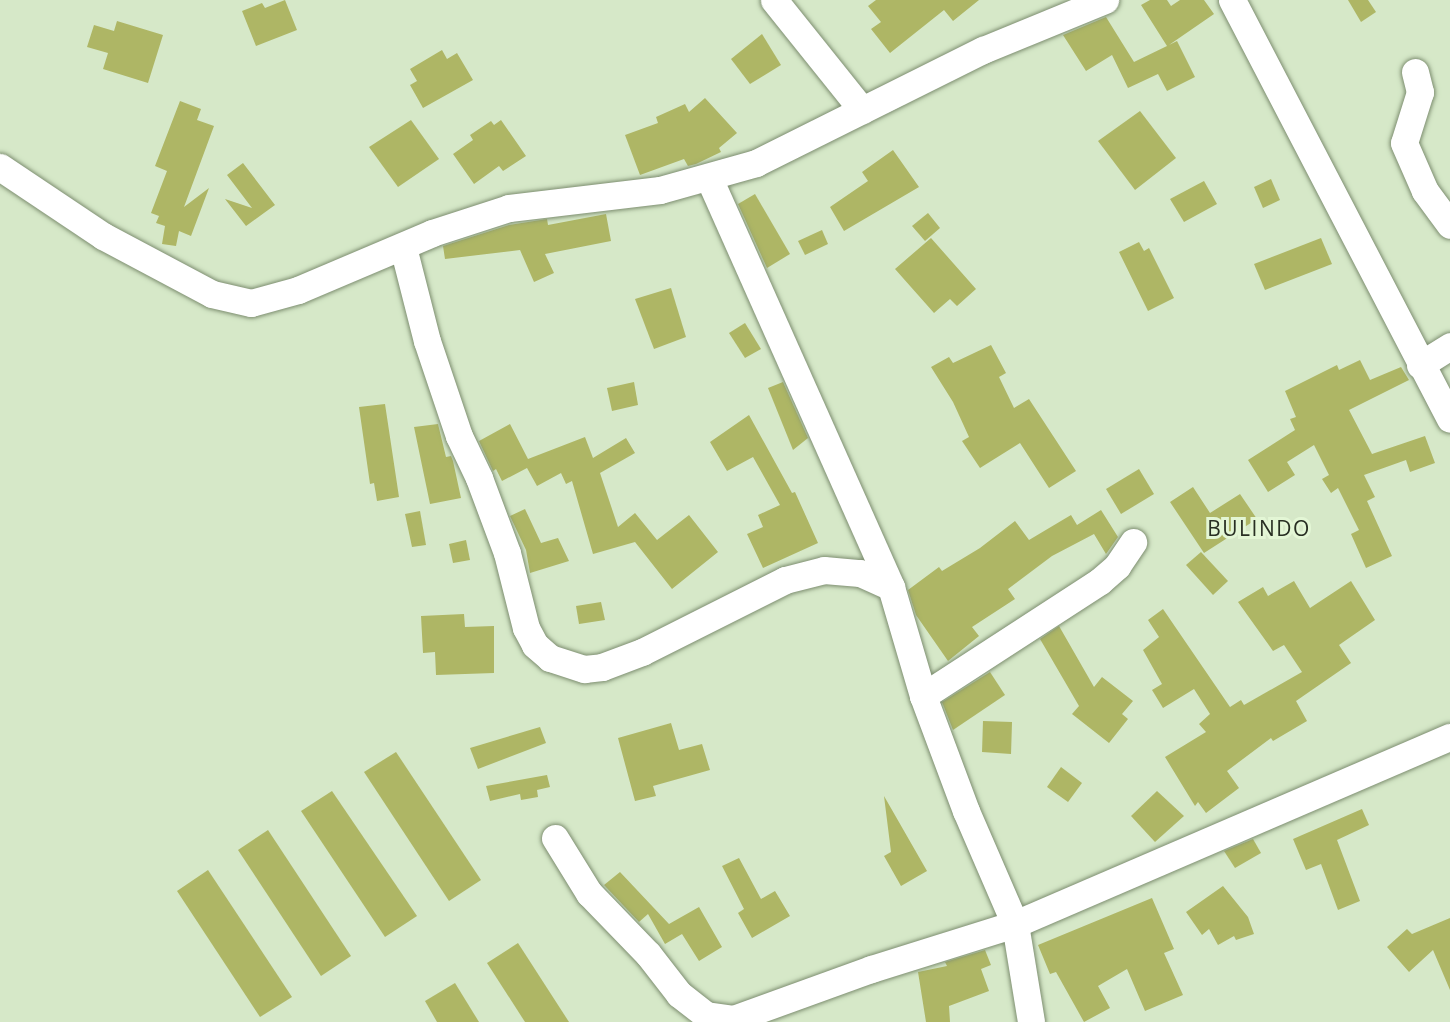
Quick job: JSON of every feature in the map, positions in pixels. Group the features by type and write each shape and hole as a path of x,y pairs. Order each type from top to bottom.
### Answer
{"street":[{"path":"774,0 862,110"},
{"path":"0,167 103,236 232,301 251,303 274,299 432,233 509,208 660,190 756,163 983,50 1105,0"},
{"path":"1232,0 1420,365 1450,418"},
{"path":"1415,72 1420,92 1404,143 1425,191 1450,225"},
{"path":"709,178 891,587 923,696 966,811 1015,924 1031,1022"},
{"path":"403,247 427,341 459,436 479,478 507,553 526,628 535,645 550,658 584,669 602,667 642,652 785,580 815,572 860,573 891,587"},
{"path":"1420,365 1450,346"},
{"path":"923,696 1100,581 1117,566 1133,543"},
{"path":"555,838 589,893 648,954 679,994 693,1008 719,1020 733,1019 871,969 1015,924 1450,737"}],"building":[{"path":"285,0 297,30 256,46 242,11 262,3 265,8"},
{"path":"876,0 979,0 953,21 944,10 890,53 871,29 881,22 868,6"},
{"path":"1150,0 1167,0 1171,6 1180,0 1204,0 1214,14 1169,45 1177,41 1195,77 1167,91 1158,74 1128,88 1112,55 1086,71 1063,35 1106,17 1134,62 1167,46 1141,5"},
{"path":"1348,0 1368,0 1376,12 1361,22"},
{"path":"117,21 163,35 148,83 103,69 108,53 87,47 94,25 114,31"},
{"path":"762,34 781,65 750,84 731,59"},
{"path":"442,50 447,59 457,53 473,80 423,108 410,85 417,81 410,69"},
{"path":"705,98 737,133 719,148 721,152 696,164 688,166 684,159 640,175 625,135 658,123 656,117 685,104 689,112"},
{"path":"180,101 201,109 197,120 214,126 184,207 209,188 191,236 179,231 176,246 162,244 165,226 156,223 159,216 151,213 167,171 155,166"},
{"path":"1140,111 1176,158 1135,190 1098,141"},
{"path":"411,120 439,159 398,187 369,147"},
{"path":"501,120 526,156 503,171 499,166 474,184 453,154 473,140 470,135 491,121 494,125"},
{"path":"893,150 919,187 844,231 830,207 868,181 862,172"},
{"path":"243,163 275,205 246,226 225,199 252,208 227,175"},
{"path":"1271,179 1280,200 1263,208 1254,187"},
{"path":"1204,181 1217,204 1184,222 1170,199"},
{"path":"755,194 790,254 767,268 738,204"},
{"path":"928,213 940,228 925,241 912,226"},
{"path":"606,214 611,241 545,254 554,273 534,282 520,250 445,259 443,246 509,225 547,219 548,225"},
{"path":"822,230 828,244 805,255 798,241"},
{"path":"931,238 976,289 957,306 950,299 934,313 895,269"},
{"path":"1321,238 1332,264 1265,290 1254,264"},
{"path":"1139,242 1144,251 1149,248 1174,298 1148,311 1119,252"},
{"path":"671,288 686,337 654,349 635,299"},
{"path":"745,323 761,349 745,358 729,333"},
{"path":"991,345 1006,373 999,377 1014,408 1029,399 1076,471 1049,488 1020,443 980,468 962,441 969,437 953,402 931,367 949,357 953,363"},
{"path":"1360,360 1370,380 1401,367 1409,380 1349,410 1372,454 1425,436 1435,463 1410,472 1406,460 1364,475 1375,497 1367,501 1392,556 1366,568 1351,534 1359,530 1338,488 1331,493 1322,479 1329,475 1314,445 1287,462 1295,475 1268,492 1248,460 1295,430 1290,419 1296,417 1285,391 1337,365 1339,370"},
{"path":"634,382 638,405 612,411 607,388"},
{"path":"783,382 808,438 793,450 768,388"},
{"path":"385,404 399,497 377,501 374,483 370,484 359,407"},
{"path":"749,415 792,493 795,492 818,543 763,568 747,534 763,527 758,515 780,505 753,457 727,471 710,442"},
{"path":"438,424 446,457 451,456 453,461 461,498 430,504 414,427"},
{"path":"510,424 528,459 585,437 593,458 626,438 635,453 600,473 618,527 635,513 657,540 689,515 718,552 672,589 635,542 593,554 572,481 566,484 561,473 537,486 527,468 502,481 496,469 493,471 479,441"},
{"path":"1139,469 1154,494 1121,514 1106,489"},
{"path":"1193,487 1210,513 1240,494 1257,519 1204,553 1170,502"},
{"path":"525,509 541,543 558,538 569,561 530,573 526,550 510,516"},
{"path":"1101,510 1118,537 1106,554 1094,534 1052,556 1008,589 1015,599 972,627 979,636 948,661 916,615 908,590 939,567 942,571 980,548 1015,521 1029,540 1071,515 1077,525"},
{"path":"420,511 426,545 412,547 405,514"},
{"path":"466,540 470,560 453,563 449,544"},
{"path":"1201,552 1228,581 1213,595 1186,565"},
{"path":"1294,581 1310,608 1351,581 1375,620 1339,645 1351,663 1296,701 1307,721 1273,741 1271,738 1227,771 1239,788 1206,813 1198,802 1195,806 1165,757 1206,732 1199,724 1210,714 1194,689 1163,708 1152,690 1162,684 1143,650 1159,637 1148,620 1163,609 1230,707 1241,700 1244,705 1302,672 1284,645 1273,651 1238,602 1263,587 1268,596"},
{"path":"601,602 605,620 579,624 576,606"},
{"path":"464,614 465,627 494,626 494,673 436,675 435,652 423,653 421,616"},
{"path":"1059,626 1094,687 1102,677 1133,701 1122,714 1128,719 1109,743 1072,714 1079,706 1040,639"},
{"path":"990,672 1005,695 953,730 942,702"},
{"path":"983,721 1012,722 1011,754 982,752"},
{"path":"671,723 679,750 702,744 710,770 653,786 656,796 635,801 618,738"},
{"path":"540,727 546,743 478,769 470,748"},
{"path":"396,752 481,880 449,901 364,772"},
{"path":"1061,767 1082,783 1068,802 1047,787"},
{"path":"547,775 550,787 537,790 538,797 521,800 520,794 490,801 486,786"},
{"path":"332,791 417,916 385,937 301,811"},
{"path":"1157,791 1184,816 1155,842 1131,816"},
{"path":"884,796 927,871 901,886 884,856 891,852"},
{"path":"1362,809 1369,825 1337,840 1360,901 1338,910 1321,864 1306,870 1293,839"},
{"path":"268,830 351,956 321,976 238,850"},
{"path":"1253,839 1261,853 1235,868 1224,851"},
{"path":"739,858 761,899 775,891 790,916 752,938 738,913 744,909 722,866"},
{"path":"208,870 292,997 260,1017 177,891"},
{"path":"620,872 669,924 699,907 722,947 699,961 682,934 665,944 648,914 639,922 604,885"},
{"path":"1223,886 1248,917 1254,934 1236,940 1234,936 1218,945 1209,929 1202,935 1186,912"},
{"path":"1152,898 1174,949 1164,953 1183,995 1145,1011 1127,969 1098,986 1110,1008 1084,1022 1056,972 1050,974 1038,945"},
{"path":"1450,918 1450,990 1433,950 1409,972 1387,947 1407,929 1412,934"},
{"path":"518,943 569,1022 525,1022 487,963"},
{"path":"985,950 991,965 981,969 989,991 949,1006 950,1022 926,1022 918,972 947,966 945,962"},
{"path":"455,983 479,1022 437,1022 425,1001"}],"district":[{"name":"BULINDO","path":"1259,528"}]}
